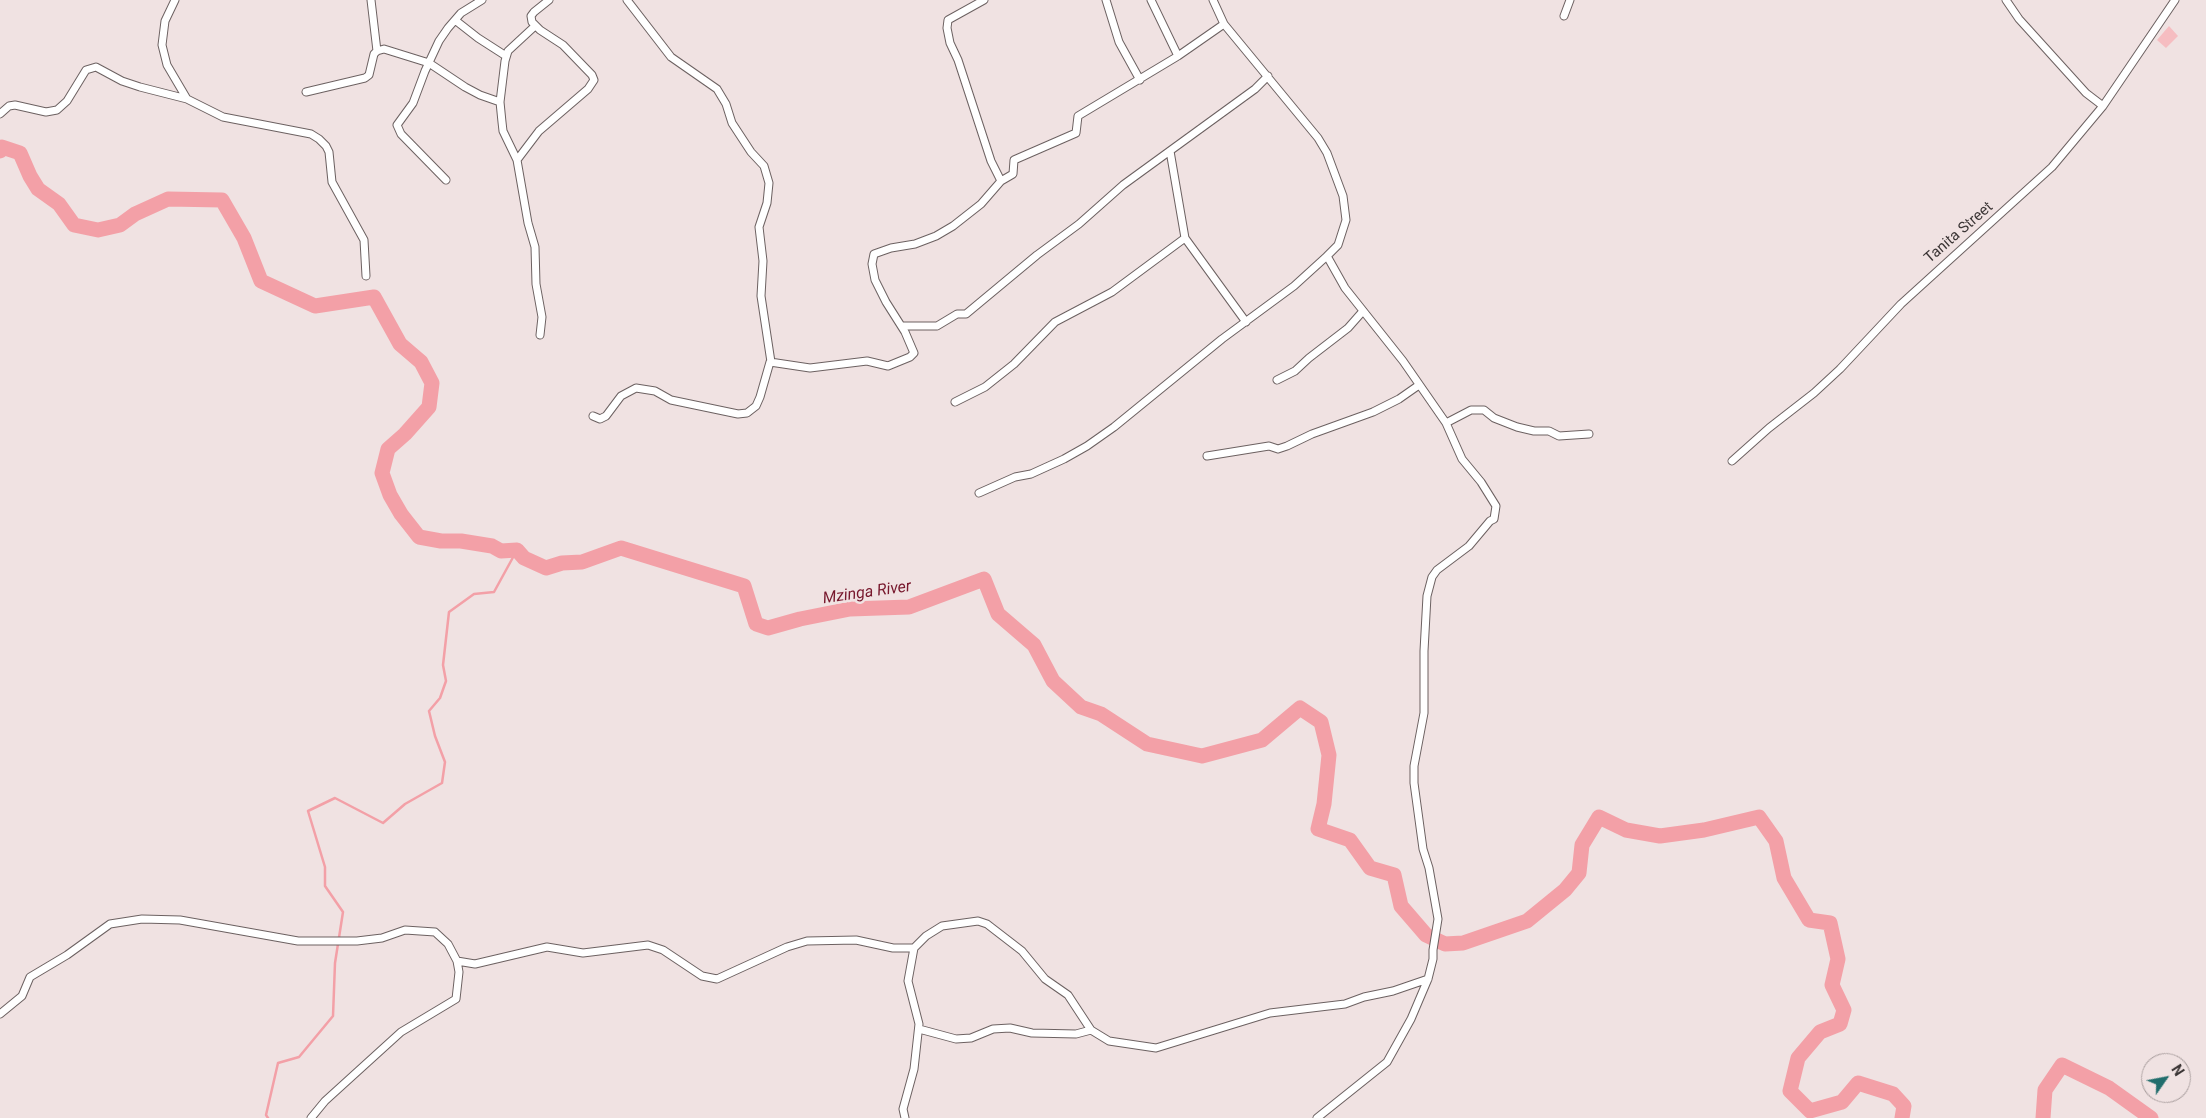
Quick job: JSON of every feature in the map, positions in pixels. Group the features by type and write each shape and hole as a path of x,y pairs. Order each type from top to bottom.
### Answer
{"street":[{"path":"175,0 165,21 162,45 167,66 188,99"},
{"path":"306,92 365,78 369,75 376,51 372,0"},
{"path":"446,180 397,129 398,122 413,103 439,41 461,13 482,0"},
{"path":"517,160 539,131 588,89 594,80 592,74 563,45 535,26 531,16 549,0"},
{"path":"627,0 671,57 717,89 726,104 732,123 751,152 764,166 769,183 767,203 759,227 763,261 761,289 771,362"},
{"path":"984,0 948,20 947,28 950,43 958,60 991,161 1001,181"},
{"path":"1106,0 1119,42 1140,80"},
{"path":"1151,0 1178,56"},
{"path":"979,493 1015,477 1031,474 1064,459 1114,428 1160,388 1294,286 1338,245 1346,220 1343,196 1332,165 1318,138 1224,24 1213,0"},
{"path":"1564,16 1570,0"},
{"path":"2006,0 2019,19 2086,93 2103,106"},
{"name":"Tanita Street","path":"1732,461 1769,428 1814,394 1901,304 2052,167 2103,106 2175,0"},
{"path":"455,20 506,56"},
{"path":"771,362 810,368 867,360 885,366 892,366 910,357 914,353 902,326 886,302 875,280 872,264 874,254 891,248 915,244 936,236 981,204 1001,181 1013,174 1014,160 1076,133 1078,116 1140,80 1224,24"},
{"path":"535,26 506,56 500,102 503,131 517,160 528,223 535,247 536,284 542,317 540,335"},
{"path":"376,51 384,48 429,63 480,96 500,102"},
{"path":"0,114 9,106 15,105 46,112 57,110 67,102 84,73 93,67 140,87 188,99 222,117 312,134 319,139 329,152 330,170 334,187 364,240 366,276"},
{"path":"902,326 937,326 957,314 966,314 1037,255 1079,224 1124,185 1255,89 1268,76"},
{"path":"1170,151 1185,238 1246,322"},
{"path":"955,402 985,387 1014,364 1055,322 1112,292 1185,238"},
{"path":"1317,1118 1387,1062 1411,1019 1428,979 1433,959 1432,950 1438,928 1432,880 1423,850 1414,783 1415,758 1424,714 1424,651 1427,596 1432,577 1437,570 1468,546 1494,519 1496,506 1462,460 1446,422 1419,386 1403,360 1345,288 1327,256"},
{"path":"1277,380 1296,371 1309,358 1348,328 1362,311"},
{"path":"592,416 600,419 606,416 622,396 636,388 655,391 671,400 738,414 747,413 756,406 768,363 771,362"},
{"path":"1206,456 1270,446 1278,448 1287,446 1312,434 1373,412 1419,386"},
{"path":"1446,422 1471,410 1484,410 1494,418 1517,427 1549,431 1559,436 1589,434"},
{"path":"0,1014 22,996 30,977 68,956 110,924 142,918 180,920 298,941 382,938 405,930 435,932 441,937 457,961 459,972 456,999 401,1032 325,1100 310,1118"},
{"path":"905,1118 903,1109 914,1069 919,1024 908,981 914,948 926,936 942,926 978,921 987,924 1022,951 1045,979 1068,995 1091,1030 1109,1041 1156,1048 1270,1013 1345,1004 1428,979"},
{"path":"457,961 475,964 547,947 583,953 648,945 663,950 702,976 717,979 787,947 807,941 856,940 892,948 914,948"},
{"path":"918,1030 956,1039 971,1038 992,1029 1010,1028 1032,1033 1076,1034 1091,1030"}],"shaded area":[{"path":"2169,26 2178,36 2166,48 2157,40"}],"waterway":[{"name":"Mzinga River","path":"0,151 2,147 20,153 38,189 59,204 74,225 98,230 120,225 135,214 168,199 222,200 244,238 261,281 315,306 374,297 400,344 421,362 432,383 429,407 405,434 388,449 382,473 390,495 401,514 419,537 492,546 501,551 517,550 524,558 546,568 562,563 582,562 621,548 744,586 756,624 768,628 800,619 850,609 909,607 984,579 998,614 1034,645 1053,681 1081,707 1101,714 1147,744 1202,756 1262,740 1300,708 1321,722 1329,755 1324,804 1318,829 1350,840 1370,868 1394,875 1401,906 1426,935 1445,944 1463,943 1527,921 1565,890 1579,873 1582,845 1599,817 1626,830 1660,836 1704,830 1759,817 1776,841 1784,878 1809,920 1830,923 1838,959 1832,985 1844,1010 1840,1024 1820,1032 1798,1058 1790,1091 1810,1111 1842,1102 1858,1083 1893,1094 1904,1106 1902,1118"},
{"path":"268,1118 266,1115 278,1063 299,1057 333,1016 335,963 343,912 325,886 325,867 308,811 335,798 383,823 405,804 442,783 445,762 435,736 429,711 440,698 446,681 443,665 449,612 474,594 494,592 517,550"},
{"name":"Mzinga River","path":"2043,1118 2045,1090 2062,1065 2109,1088 2151,1118"}]}
